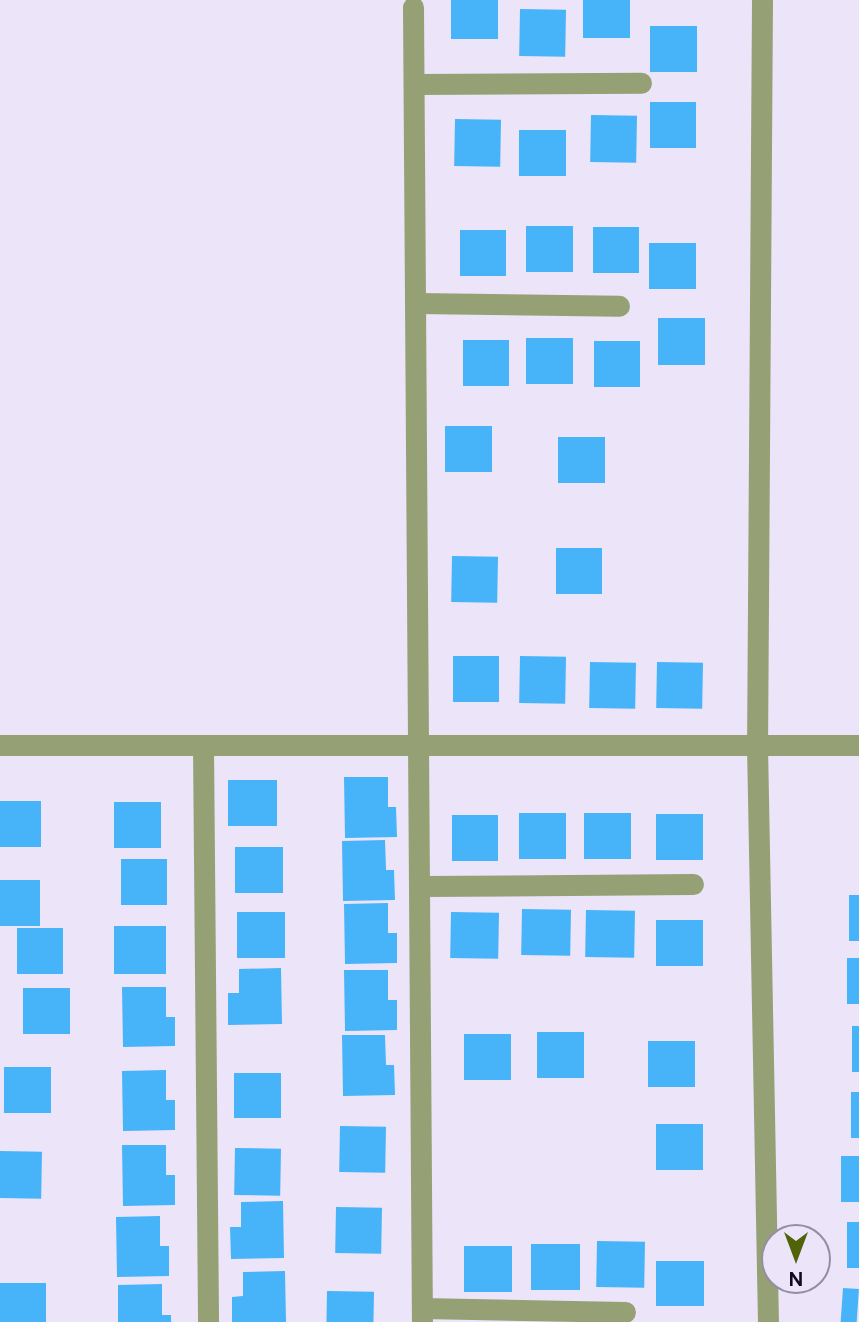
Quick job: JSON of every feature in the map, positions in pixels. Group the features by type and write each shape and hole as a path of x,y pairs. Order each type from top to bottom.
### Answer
{"street":[{"path":"762,0 757,745 768,1322"},
{"path":"413,6 422,1315 625,1312"},
{"path":"415,84 641,83"},
{"path":"416,303 619,306"},
{"path":"0,745 859,745"},
{"path":"203,745 208,1322"},
{"path":"421,886 693,884"}],"building":[{"path":"451,0 498,0 498,39 451,39"},
{"path":"583,0 630,0 630,38 583,38"},
{"path":"520,9 566,10 565,57 519,56"},
{"path":"650,26 697,26 697,72 650,72"},
{"path":"650,102 696,102 696,148 650,148"},
{"path":"591,115 637,116 636,163 590,162"},
{"path":"455,119 501,120 500,167 454,166"},
{"path":"519,130 566,130 566,176 519,176"},
{"path":"526,226 573,226 573,272 526,272"},
{"path":"593,227 639,227 639,273 593,273"},
{"path":"460,230 506,230 506,276 460,276"},
{"path":"649,243 696,243 696,289 649,289"},
{"path":"658,318 705,318 705,365 658,365"},
{"path":"526,338 573,338 573,384 526,384"},
{"path":"463,340 509,340 509,386 463,386"},
{"path":"594,341 640,341 640,387 594,387"},
{"path":"445,426 492,426 492,472 445,472"},
{"path":"558,437 605,437 605,483 558,483"},
{"path":"556,548 602,548 602,594 556,594"},
{"path":"452,556 498,557 497,603 451,602"},
{"path":"453,656 499,656 499,702 453,702"},
{"path":"520,656 566,657 565,704 519,703"},
{"path":"590,662 636,663 635,709 589,708"},
{"path":"657,662 703,663 702,709 656,708"},
{"path":"344,777 388,777 388,807 396,807 397,837 345,838"},
{"path":"228,780 277,780 277,826 228,826"},
{"path":"0,801 41,801 41,847 0,847"},
{"path":"114,802 161,802 161,848 114,848"},
{"path":"519,813 566,813 566,859 519,859"},
{"path":"584,813 631,813 631,859 584,859"},
{"path":"656,814 703,814 703,860 656,860"},
{"path":"452,815 498,815 498,861 452,861"},
{"path":"385,840 386,870 394,870 395,900 343,901 342,841"},
{"path":"235,847 283,847 283,893 235,893"},
{"path":"121,859 167,859 167,905 121,905"},
{"path":"0,880 40,880 40,926 0,926"},
{"path":"849,895 859,895 859,941 849,941"},
{"path":"388,903 388,933 397,933 397,963 345,964 344,904"},
{"path":"522,909 571,910 570,956 521,955"},
{"path":"586,910 635,911 634,958 585,957"},
{"path":"237,912 285,912 285,958 237,958"},
{"path":"451,912 499,913 498,959 450,958"},
{"path":"656,920 703,920 703,966 656,966"},
{"path":"114,926 166,926 166,974 114,974"},
{"path":"17,928 63,928 63,974 17,974"},
{"path":"847,958 859,958 859,1004 847,1004"},
{"path":"281,968 282,1024 228,1025 228,993 239,993 239,969"},
{"path":"344,970 388,970 388,1000 397,1000 397,1030 345,1031"},
{"path":"122,987 166,987 166,1017 175,1017 175,1046 123,1047"},
{"path":"23,988 70,988 70,1034 23,1034"},
{"path":"852,1026 859,1026 859,1072 852,1072"},
{"path":"537,1032 584,1032 584,1078 537,1078"},
{"path":"464,1034 511,1034 511,1080 464,1080"},
{"path":"342,1035 385,1035 386,1065 394,1065 395,1095 343,1096"},
{"path":"648,1041 695,1041 695,1087 648,1087"},
{"path":"4,1067 51,1067 51,1113 4,1113"},
{"path":"166,1070 166,1100 175,1100 175,1130 123,1131 122,1071"},
{"path":"234,1073 281,1073 281,1118 234,1118"},
{"path":"851,1092 859,1092 859,1138 851,1138"},
{"path":"656,1124 703,1124 703,1170 656,1170"},
{"path":"340,1126 386,1127 385,1173 339,1172"},
{"path":"122,1145 166,1145 166,1175 175,1175 175,1205 123,1206"},
{"path":"235,1148 281,1149 280,1196 234,1195"},
{"path":"0,1151 42,1152 41,1199 0,1198"},
{"path":"841,1156 859,1156 859,1202 841,1202"},
{"path":"283,1201 284,1258 231,1259 230,1227 241,1227 241,1202"},
{"path":"336,1207 382,1208 381,1254 335,1253"},
{"path":"160,1216 160,1246 169,1246 169,1276 117,1277 116,1217"},
{"path":"847,1222 859,1222 859,1268 847,1268"},
{"path":"597,1241 645,1242 644,1288 596,1287"},
{"path":"531,1244 580,1244 580,1290 531,1290"},
{"path":"464,1246 512,1246 512,1292 464,1292"},
{"path":"656,1261 704,1261 704,1306 656,1306"},
{"path":"285,1271 286,1322 232,1322 232,1297 243,1296 243,1272"},
{"path":"0,1283 46,1283 46,1322 0,1322"},
{"path":"162,1284 162,1315 171,1315 171,1322 118,1322 118,1285"},
{"path":"843,1288 859,1289 857,1322 841,1322"},
{"path":"327,1291 374,1292 373,1322 326,1322"}]}
